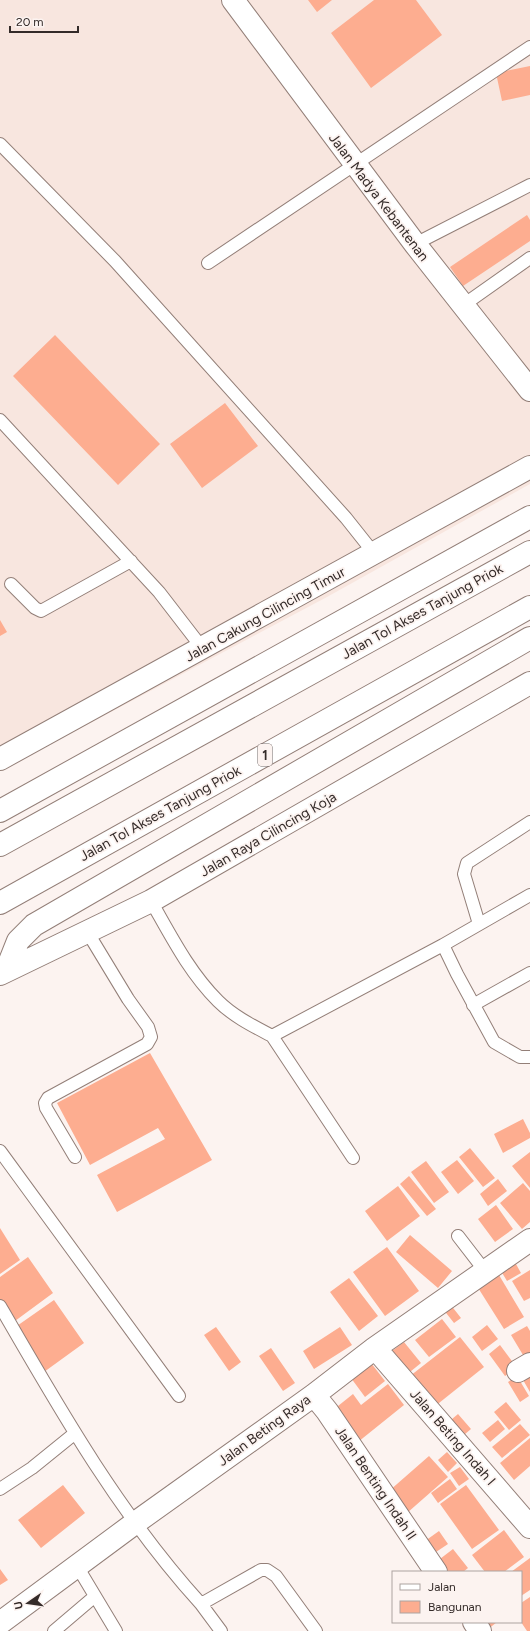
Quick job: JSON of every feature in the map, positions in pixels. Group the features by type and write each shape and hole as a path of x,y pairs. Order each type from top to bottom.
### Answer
{"main road":[{"name":"Jalan Madya Kebantenan","path":"234,0 355,165 462,306 530,390"},
{"name":"Jalan Cakung Cilincing Timur","path":"0,759 203,649 373,552 530,467"},
{"path":"0,811 530,517"},
{"name":"Jalan Tol Akses Tanjung Priok","path":"0,845 530,552"},
{"name":"Jalan Tol Akses Tanjung Priok","path":"0,903 530,607"},
{"path":"3,973 18,941 34,925 530,638"},
{"name":"Jalan Raya Cilincing Koja","path":"3,973 88,933 151,901 530,683"},
{"name":"Jalan Beting Raya","path":"0,1623 135,1523 314,1395 375,1348 530,1240"},
{"name":"Jalan Beting Indah I","path":"375,1348 530,1527"},
{"name":"Jalan Benting Indah II","path":"314,1395 327,1411 435,1571"}],"lane":[{"path":"208,263 530,47"},
{"path":"0,144 115,261 346,518 373,552"},
{"path":"415,244 530,185"},
{"path":"462,306 530,258"},
{"path":"0,420 159,592 203,649"},
{"path":"11,584 35,608 41,611 131,562"},
{"path":"479,924 464,874 467,863 530,822"},
{"path":"272,1036 443,945 530,895"},
{"path":"151,901 189,968 219,1002 243,1020 272,1036 353,1158"},
{"path":"75,1157 46,1108 45,1103 48,1098 147,1044 151,1037 148,1027 128,999 88,933"},
{"path":"443,945 473,1005 494,1042 520,1057 530,1058"},
{"path":"473,1005 530,973"},
{"path":"0,1152 179,1396"},
{"path":"458,1236 485,1271"},
{"path":"0,1306 74,1434 135,1523 221,1631"},
{"path":"0,1489 32,1468 74,1434"},
{"path":"77,1566 94,1597 116,1631"},
{"path":"201,1604 261,1570 268,1570 276,1576 316,1631"},
{"path":"54,1631 94,1597"}],"shaded area":[{"path":"0,0 530,0 530,484 327,597 0,771"}],"building":[{"path":"308,0 332,0 317,12"},
{"path":"374,0 416,0 442,35 371,88 331,33"},
{"path":"530,66 530,95 502,101 496,73"},
{"path":"527,215 530,220 530,241 463,286 450,267"},
{"path":"55,335 160,444 118,485 13,376"},
{"path":"225,403 258,446 202,488 170,444"},
{"path":"0,620 7,632 0,636"},
{"path":"150,1053 212,1160 117,1212 97,1175 165,1139 158,1128 90,1165 57,1103"},
{"path":"523,1119 530,1133 530,1138 503,1153 494,1134"},
{"path":"470,1148 495,1178 483,1187 459,1157"},
{"path":"530,1152 530,1188 512,1166"},
{"path":"457,1160 474,1181 458,1194 441,1172"},
{"path":"426,1161 449,1192 434,1203 411,1172"},
{"path":"409,1176 436,1209 427,1216 400,1184"},
{"path":"498,1179 507,1191 488,1206 480,1194"},
{"path":"523,1183 530,1191 530,1222 522,1229 500,1203"},
{"path":"398,1186 420,1216 387,1241 365,1211"},
{"path":"496,1205 513,1229 495,1242 478,1219"},
{"path":"0,1228 20,1260 0,1274"},
{"path":"410,1235 452,1271 438,1288 396,1252"},
{"path":"387,1247 419,1291 385,1316 353,1272"},
{"path":"28,1257 53,1293 15,1321 0,1300 0,1277"},
{"path":"512,1257 521,1273 507,1281 498,1266"},
{"path":"496,1270 524,1317 504,1329 475,1283"},
{"path":"530,1270 530,1298 524,1301 512,1281"},
{"path":"349,1278 378,1316 359,1331 330,1292"},
{"path":"54,1300 84,1343 44,1372 14,1328"},
{"path":"450,1304 461,1318 454,1323 443,1309"},
{"path":"442,1319 456,1337 429,1357 415,1340"},
{"path":"487,1325 498,1339 482,1351 472,1337"},
{"path":"527,1326 530,1331 530,1358 526,1360 511,1335"},
{"path":"216,1327 241,1362 229,1371 204,1335"},
{"path":"340,1327 352,1345 314,1369 303,1351"},
{"path":"460,1337 484,1367 434,1407 410,1376"},
{"path":"404,1342 421,1363 405,1376 388,1354"},
{"path":"500,1345 517,1368 505,1376 489,1354"},
{"path":"271,1348 295,1383 283,1391 259,1356"},
{"path":"371,1363 385,1381 365,1397 351,1378"},
{"path":"530,1370 530,1392 519,1373"},
{"path":"517,1376 529,1396 520,1402 508,1382"},
{"path":"388,1384 404,1405 358,1442 333,1410 353,1394 361,1405"},
{"path":"506,1402 521,1420 509,1430 494,1412"},
{"path":"458,1414 471,1429 458,1440 445,1425"},
{"path":"498,1420 505,1429 490,1442 482,1433"},
{"path":"520,1424 530,1435 502,1458 492,1447"},
{"path":"530,1438 530,1466 514,1480 500,1463"},
{"path":"447,1452 457,1463 448,1472 438,1460"},
{"path":"429,1456 448,1477 407,1513 389,1491"},
{"path":"460,1467 469,1479 459,1486 450,1473"},
{"path":"450,1479 457,1489 438,1503 431,1493"},
{"path":"63,1485 85,1513 41,1548 18,1520"},
{"path":"466,1485 499,1530 472,1549 440,1504"},
{"path":"504,1530 524,1557 505,1571 484,1571 472,1555"},
{"path":"439,1531 448,1544 433,1554 425,1541"},
{"path":"453,1549 468,1568 464,1571 442,1571 436,1562"},
{"path":"530,1558 530,1590 522,1595 522,1571 512,1571"},
{"path":"0,1569 8,1580 0,1585"},
{"path":"530,1597 530,1631 527,1631 522,1623 522,1602"},
{"path":"483,1623 496,1623 487,1630"}]}
